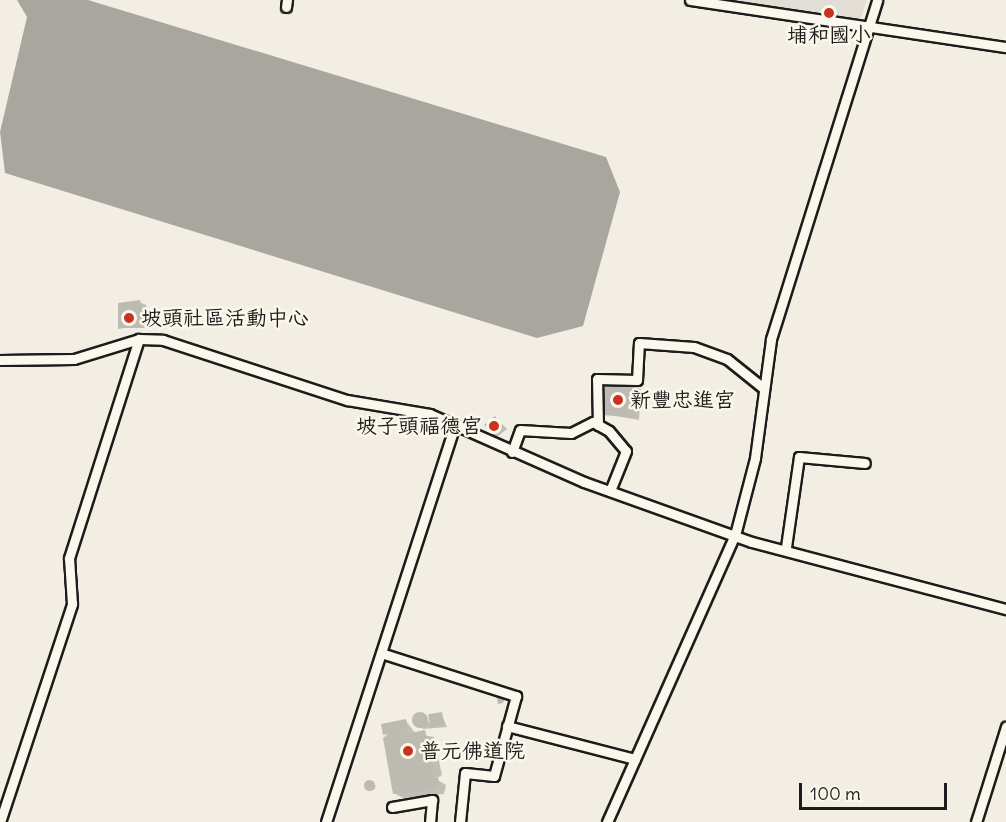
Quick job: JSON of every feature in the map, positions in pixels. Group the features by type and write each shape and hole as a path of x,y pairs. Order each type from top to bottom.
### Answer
{"street":[{"path":"690,0 1006,47"},
{"path":"607,822 735,534 755,458 762,387 771,339 877,0"},
{"path":"0,822 72,603 69,558 139,339"},
{"path":"0,360 74,359 139,339 162,340 347,400 430,414 512,452 610,491 735,534 1006,609"},
{"path":"598,425 597,379 637,380 639,343 694,347 727,359 762,387"},
{"path":"512,452 520,430 571,433 592,422 626,451 610,491"},
{"path":"326,822 454,424"},
{"path":"786,547 799,457 865,463"},
{"path":"381,653 516,696 494,776 465,773 460,822"},
{"path":"507,726 635,759"},
{"path":"976,822 1006,727"},
{"path":"392,807 432,800 430,822"}],"shaded area":[{"path":"17,0 88,0 606,157 620,192 583,326 537,338 5,173 0,132 27,17"},
{"name":"埔和國小","path":"717,0 867,0 859,23"}],"building":[{"name":"坡頭社區活動中心","path":"140,300 144,325 118,329 118,303"},
{"name":"新豐忠進宮","path":"604,382 635,384 633,417 602,415"},
{"name":"坡子頭福德宫","path":"495,416 504,427 493,436 484,425"},
{"path":"496,694 505,697 503,703 498,704"},
{"path":"420,712 426,714 428,720 426,726 420,728 414,726 412,720 414,714"},
{"path":"442,712 444,725 430,727 428,714"},
{"name":"普元佛道院","path":"406,719 408,730 396,736 425,730 434,770 429,774 439,779 435,790 393,794 383,738 388,734 383,735 381,724"},
{"path":"369,779 375,785 369,791 363,785"}],"place":[{"name":"埔和國小","path":"829,13"},
{"name":"坡頭社區活動中心","path":"129,318"},
{"name":"新豐忠進宮","path":"618,400"},
{"name":"坡子頭福德宫","path":"494,426"},
{"name":"普元佛道院","path":"408,751"}]}
